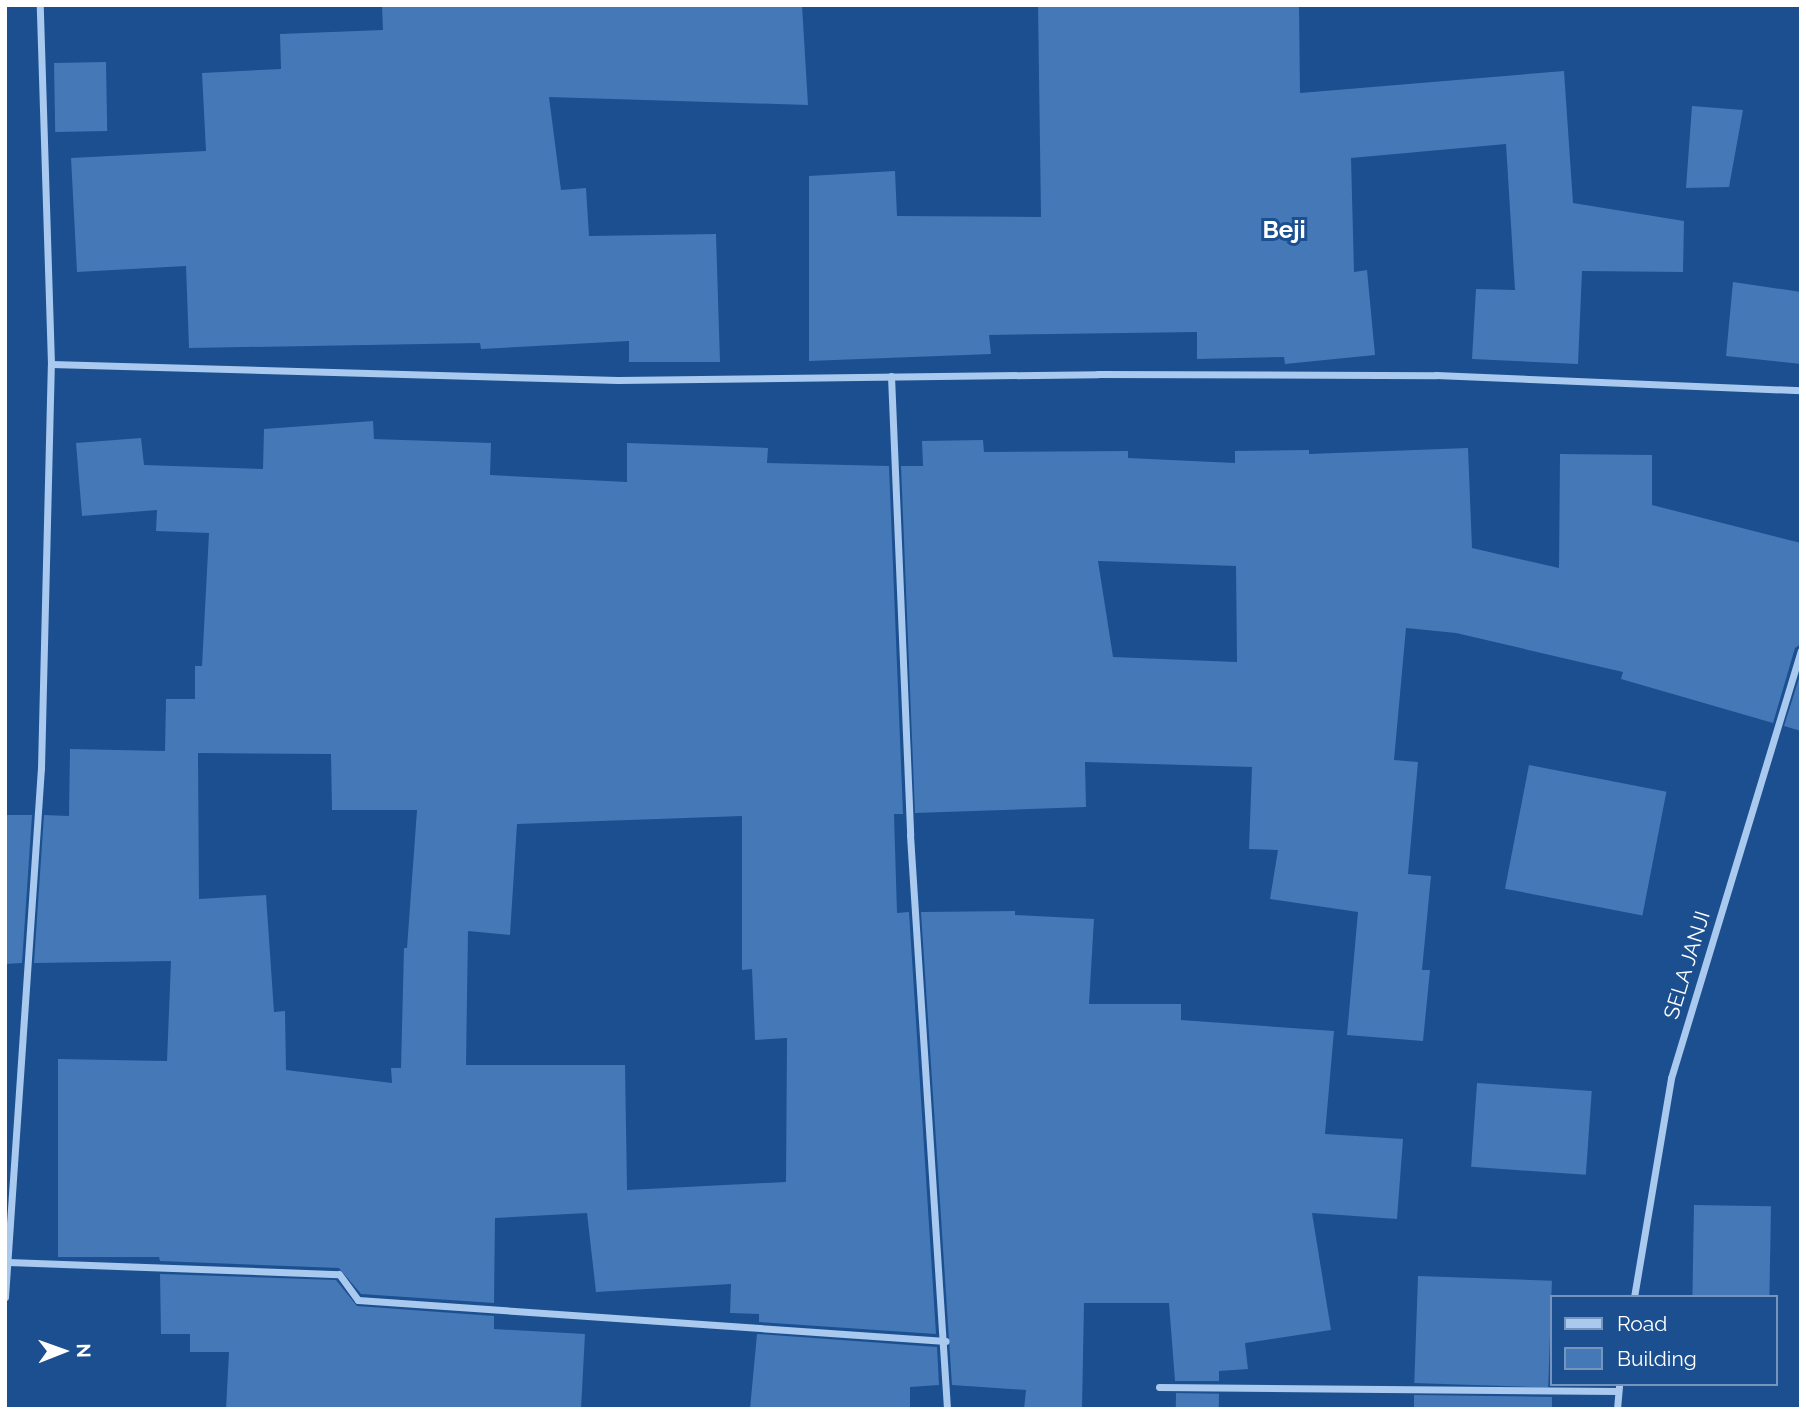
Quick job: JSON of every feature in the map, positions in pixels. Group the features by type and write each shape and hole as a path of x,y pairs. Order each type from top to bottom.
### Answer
{"street":[{"path":"5,1297 41,768 51,364 40,5"},
{"path":"51,364 618,380 891,376 1436,375 1801,390"},
{"path":"891,376 910,835 946,1341 947,1409"},
{"name":"SELA JANJI","path":"1634,1295 1671,1078 1801,650"},
{"path":"8,1262 339,1274 358,1300 946,1341"},
{"path":"1159,1387 1619,1388 1617,1409"}],"building":[{"path":"382,5 802,5 808,105 549,97 561,190 586,188 589,236 716,234 720,362 629,362 629,341 481,349 480,343 189,348 186,266 77,272 71,158 206,151 202,73 281,69 280,34 383,30"},
{"path":"1038,5 1299,5 1300,93 1564,71 1573,203 1684,221 1683,272 1582,271 1578,364 1472,359 1476,289 1515,290 1506,144 1351,158 1354,272 1367,270 1375,355 1285,364 1284,357 1197,359 1197,332 989,335 991,354 809,361 809,176 895,171 897,216 1041,217"},
{"path":"106,62 107,131 55,132 54,63"},
{"path":"1692,106 1743,110 1729,187 1686,188"},
{"path":"1733,282 1801,292 1801,364 1726,356"},
{"path":"373,421 374,439 491,443 490,475 627,482 627,443 768,448 767,463 889,466 903,814 894,814 897,913 909,912 936,1334 759,1322 759,1314 730,1313 731,1284 596,1292 587,1213 495,1218 494,1303 361,1294 339,1268 160,1261 159,1257 58,1257 58,1059 167,1061 171,961 34,963 44,815 69,816 70,749 165,751 166,699 195,699 195,666 202,666 209,533 156,531 157,510 82,516 76,443 141,438 144,465 263,469 264,429","holes":["198,753 331,754 332,810 417,810 407,948 404,948 401,1068 391,1068 392,1083 286,1070 285,1011 274,1012 266,895 199,899","742,816 742,970 752,969 755,1040 787,1038 786,1182 627,1190 625,1065 466,1065 468,931 510,935 517,824"]},
{"path":"983,440 984,452 1128,451 1128,458 1235,463 1235,451 1309,450 1309,454 1468,448 1472,548 1559,568 1560,454 1652,455 1652,505 1801,543 1801,644 1795,648 1773,723 1621,679 1623,672 1456,633 1406,628 1394,760 1418,762 1408,874 1431,876 1422,970 1430,970 1423,1041 1347,1035 1358,912 1270,899 1278,850 1249,849 1252,767 1085,762 1086,807 915,813 901,466 923,466 922,441","holes":["1098,561 1236,566 1237,662 1113,657"]},
{"path":"1801,672 1801,731 1784,726"},
{"path":"1529,765 1666,792 1642,915 1505,889"},
{"path":"5,815 32,815 22,963 5,964"},
{"path":"1015,911 1015,915 1094,919 1089,1004 1181,1004 1181,1020 1334,1031 1325,1134 1403,1139 1397,1219 1312,1213 1331,1330 1245,1343 1248,1369 1219,1371 1219,1381 1175,1381 1169,1303 1084,1303 1082,1409 1024,1409 1026,1390 952,1385 921,912"},
{"path":"1477,1083 1592,1091 1586,1175 1471,1167"},
{"path":"1694,1205 1771,1206 1769,1295 1692,1295"},
{"path":"160,1274 336,1280 357,1306 494,1316 494,1329 585,1334 581,1409 226,1409 229,1352 190,1352 190,1334 161,1334"},
{"path":"1418,1276 1552,1281 1548,1388 1414,1383"},
{"path":"757,1334 937,1347 939,1385 910,1387 910,1409 750,1409"},
{"path":"1176,1393 1219,1394 1219,1409 1176,1409"},
{"path":"1414,1395 1552,1397 1552,1409 1414,1409"}],"district":[{"name":"Beji","path":"1284,230"}]}
